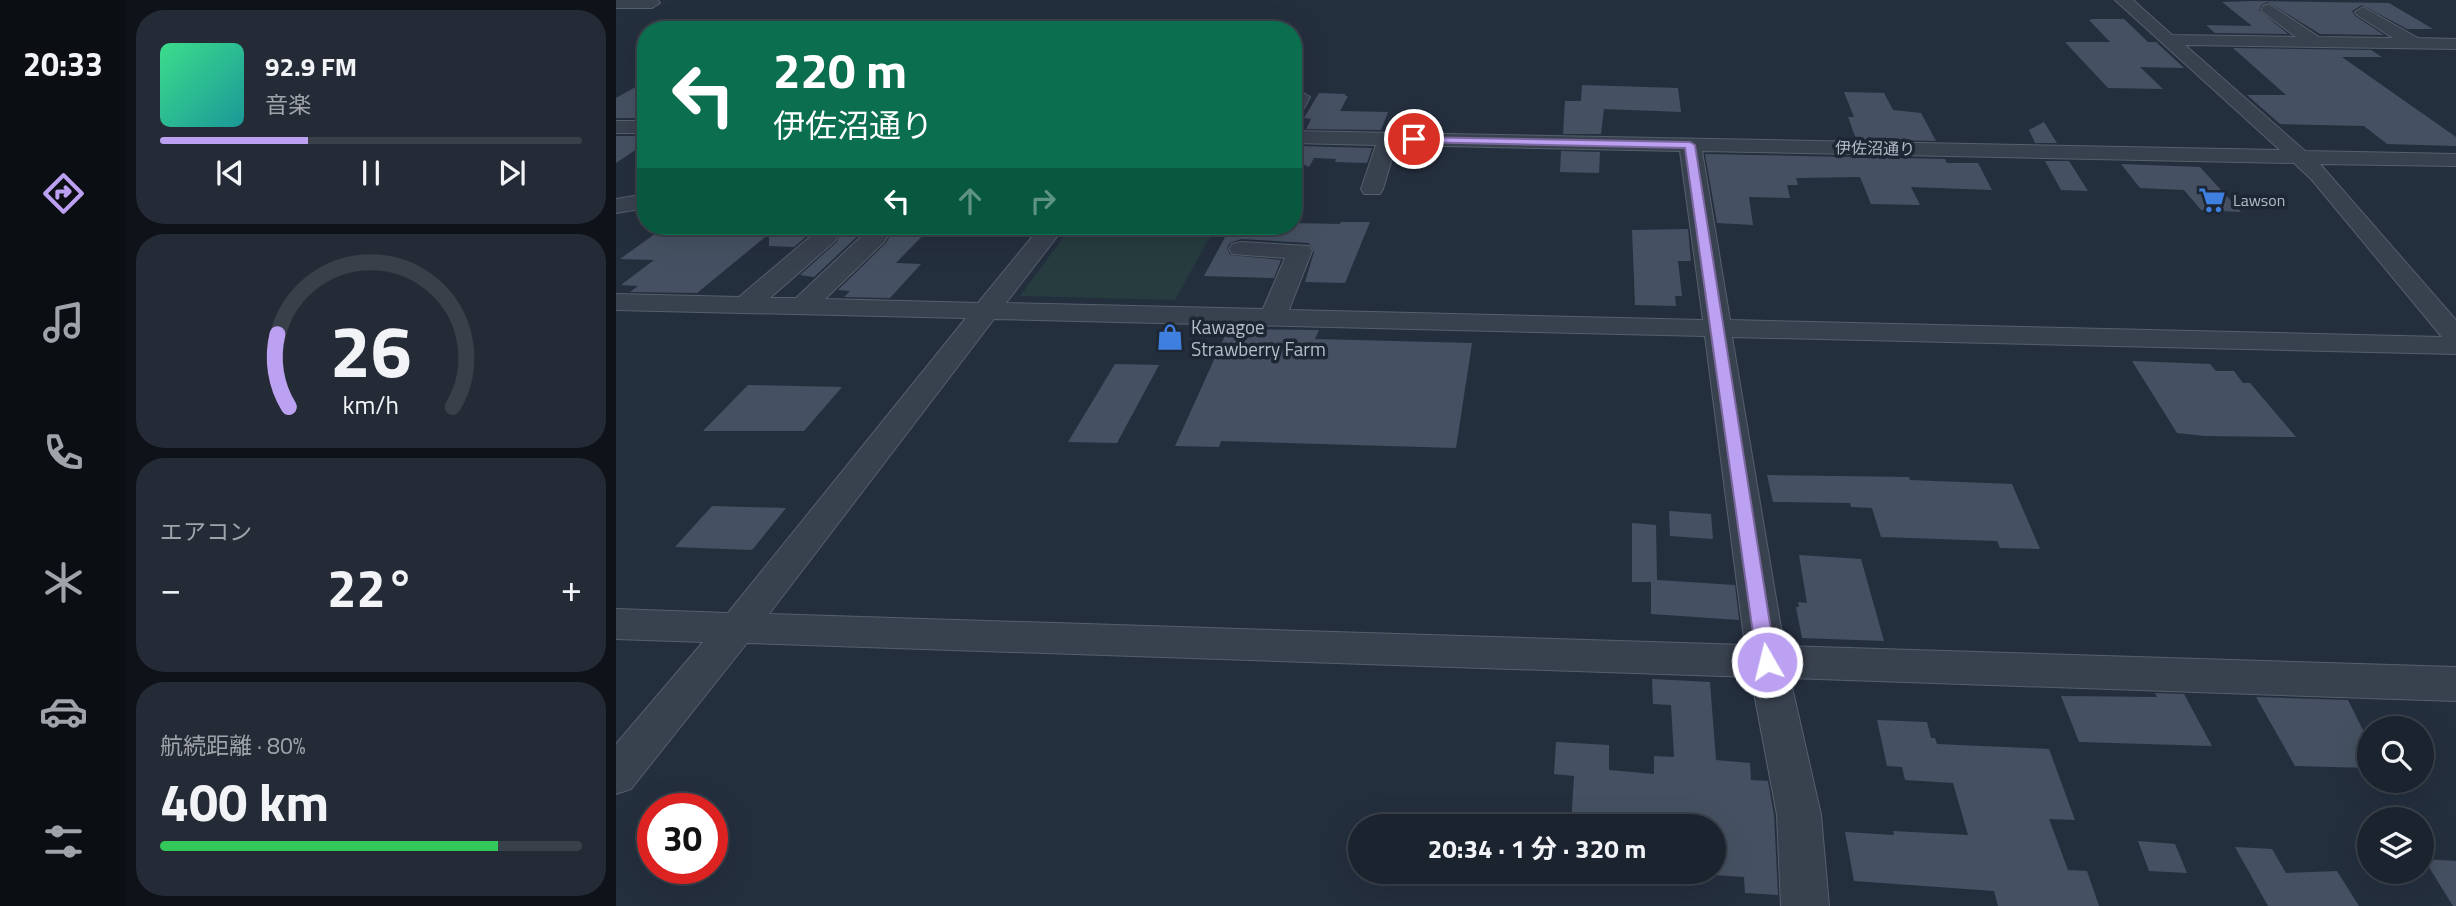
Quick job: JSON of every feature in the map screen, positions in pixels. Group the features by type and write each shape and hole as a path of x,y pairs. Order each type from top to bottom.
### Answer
{"street":[{"path":"2123,0 2320,175 2397,270 2456,336"},
{"path":"616,3 652,3"},
{"path":"2269,9 2315,42"},
{"path":"2363,12 2415,44"},
{"path":"2437,28 2456,42"},
{"path":"2167,40 2415,44 2456,42"},
{"path":"616,127 637,127"},
{"name":"伊佐沼通り","path":"1302,136 2456,160"},
{"path":"1372,189 1388,139"},
{"path":"1690,145 1767,662 1799,815 1805,906"},
{"path":"616,206 637,202"},
{"path":"616,775 737,628 1046,235"},
{"path":"746,305 826,236"},
{"path":"802,307 875,237"},
{"path":"1241,249 1300,251 1273,317"},
{"path":"616,302 2456,346"},
{"path":"616,624 2456,684"}],"green space":[{"path":"1065,235 1211,235 1175,300 1020,296"}],"building":[{"path":"2253,1 2389,3 2433,29 2407,29 2362,5 2352,11 2355,16 2384,35 2320,34 2268,2 2261,5 2259,10 2288,34 2215,33 2206,25 2252,26 2222,2"},
{"path":"2124,19 2148,42 2156,42 2184,68 2140,67 2163,89 2108,88 2065,42 2110,42 2089,20"},
{"path":"2233,48 2371,50 2382,57 2342,57 2456,137 2456,146 2387,144 2364,126 2280,124 2247,95 2286,95"},
{"path":"1582,85 1678,88 1681,112 1604,109 1601,134 1563,134 1565,101 1581,101"},
{"path":"637,86 637,118 616,118 616,98"},
{"path":"1844,92 1884,93 1893,110 1921,113 1936,141 1856,139 1848,117 1854,117"},
{"path":"1319,93 1346,94 1345,96 1348,96 1340,111 1388,112 1381,130 1306,129 1311,119 1304,118"},
{"path":"2044,122 2057,143 2035,143 2029,130"},
{"path":"616,136 637,136 637,149 616,163"},
{"path":"1302,146 1372,148 1367,163 1314,158 1309,167 1302,164"},
{"path":"1561,151 1600,152 1599,173 1560,172"},
{"path":"1705,154 1945,159 1947,163 1978,163 1992,190 1911,187 1920,205 1871,204 1860,177 1796,178 1798,185 1787,185 1790,198 1749,197 1753,225 1717,223"},
{"path":"2045,161 2069,161 2088,191 2061,190"},
{"path":"2121,164 2200,167 2241,212 2201,210 2184,190 2140,188"},
{"path":"1370,222 1345,283 1305,282 1314,252 1309,243 1241,239 1230,243 1227,248 1230,255 1281,260 1274,278 1204,276 1226,235 1302,235 1302,223"},
{"path":"1688,229 1691,261 1678,261 1682,296 1675,296 1676,306 1635,305 1632,230"},
{"path":"653,235 768,235 697,293 630,292 638,286 621,285 654,260 620,259"},
{"path":"769,235 808,235 794,247 769,246"},
{"path":"840,235 859,235 814,277 800,275 837,242"},
{"path":"888,235 923,235 896,263 921,264 890,298 844,297 850,291 838,290 889,238"},
{"path":"1228,329 1319,330 1315,339 1472,343 1456,448 1221,441 1219,447 1175,446"},
{"path":"2132,361 2210,364 2216,371 2234,371 2243,383 2250,383 2296,437 2177,433"},
{"path":"1115,364 1159,365 1117,443 1068,442"},
{"path":"748,385 842,387 804,431 703,431"},
{"path":"1767,475 1909,477 1910,480 2012,484 2040,549 2000,548 1997,541 1881,537 1872,508 1851,507 1850,503 1773,502"},
{"path":"712,506 786,508 752,550 675,547"},
{"path":"1669,511 1711,514 1713,539 1670,536"},
{"path":"1632,523 1656,525 1657,580 1735,585 1739,620 1651,614 1651,582 1632,582"},
{"path":"1799,555 1861,559 1884,641 1802,638 1796,607 1799,607 1798,602 1807,603"},
{"path":"1652,679 1710,682 1716,760 1750,763 1751,780 1768,781 1774,815 1778,895 1745,893 1744,877 1726,876 1726,814 1572,814 1574,776 1554,774 1556,742 1609,745 1609,770 1654,774 1654,756 1674,757 1671,705 1653,704"},
{"path":"2155,693 2184,694 2212,746 2079,742 2061,696 2157,697"},
{"path":"2256,697 2348,700 2357,718 2357,768 2295,766"},
{"path":"1877,720 1927,722 1931,738 1935,738 1937,744 2049,749 2075,820 2049,819 2068,870 2087,871 2099,906 1998,906 1994,891 1854,881 1845,832 1894,835 1893,831 1968,835 1953,783 1905,780 1902,767 1887,766"},
{"path":"2138,841 2175,844 2187,873 2149,871"},
{"path":"2235,847 2272,849 2286,873 2337,871 2359,906 2268,906"},
{"path":"2434,860 2456,861 2456,906 2453,906 2434,875"}],"place":[{"name":"Lawson","path":"2212,200"},
{"name":"Kawagoe Strawberry Farm","path":"1170,337"}],"route":[{"path":"1414,139 1690,145 1767,662"}]}
